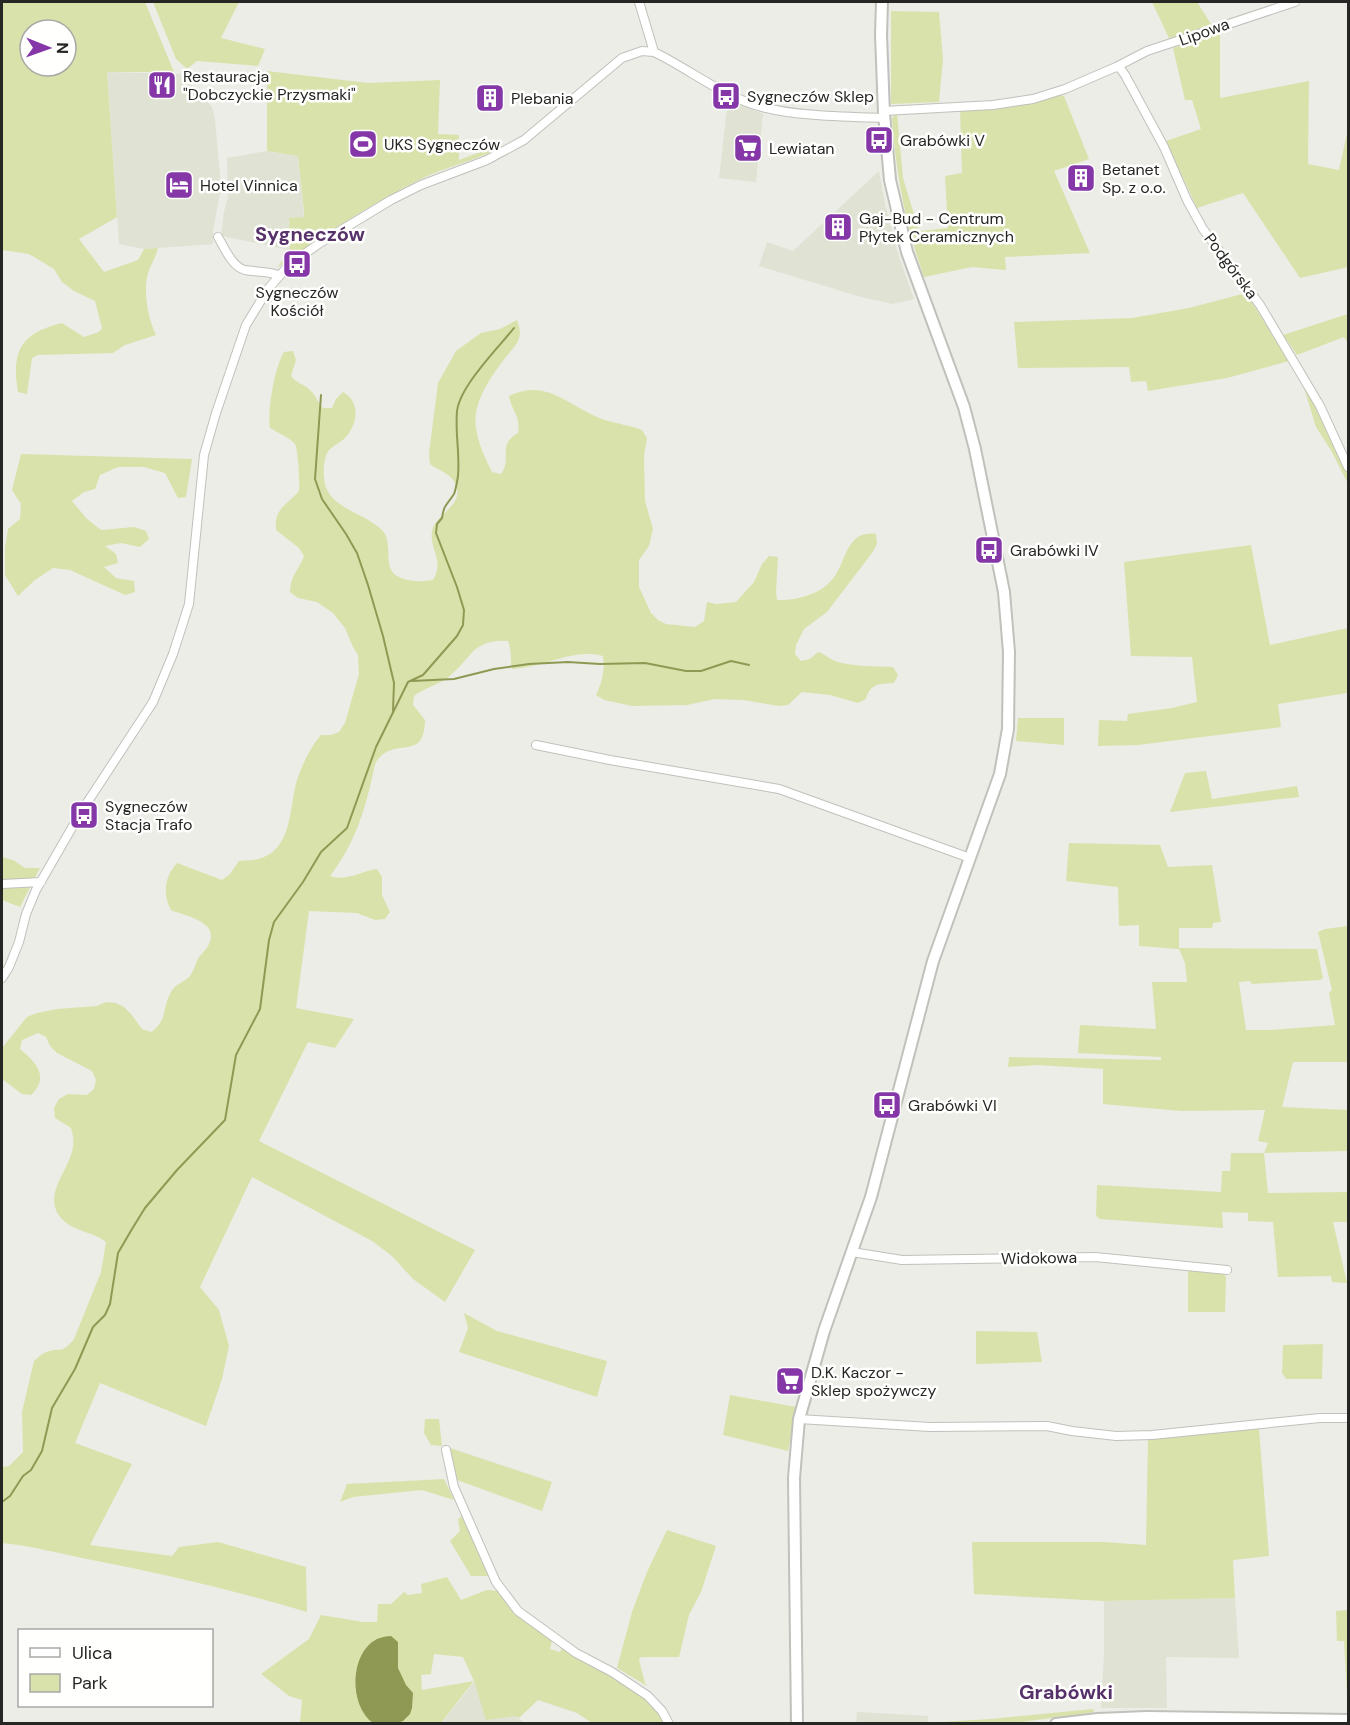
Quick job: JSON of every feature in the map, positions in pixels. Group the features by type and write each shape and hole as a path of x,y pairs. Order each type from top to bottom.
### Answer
{"street":[{"path":"2,978 14,953 26,914 41,882 81,812 153,702 173,654 189,604 204,455 246,325 268,289 289,265 320,243 421,185 487,160 524,140 622,58 642,51 654,52 639,2"},
{"path":"796,1724 794,1478 799,1419 824,1331 871,1197 933,961 1000,774 1008,734 1010,652 1006,608 996,549 964,407 900,230 886,157 881,35 882,2"},
{"name":"Lipowa","path":"654,52 728,93 764,108 824,115 885,114 993,105 1033,99 1065,89 1146,51 1295,2"},
{"name":"Podgórska","path":"1116,67 1120,68 1125,75 1164,147 1187,200 1203,229 1260,305 1320,406 1348,467"},
{"path":"218,237 234,262 242,269 270,272 278,276"},
{"path":"536,745 779,789 970,858"},
{"path":"2,884 41,882"},
{"name":"Widokowa","path":"852,1252 902,1260 1095,1257 1227,1270"},
{"path":"799,1419 930,1427 1047,1426 1116,1436 1152,1435 1320,1418 1348,1418"},
{"path":"446,1450 454,1487 496,1582 518,1611 576,1653 612,1672 648,1696 662,1711 669,1724"},
{"path":"1056,1724 1127,1717 1348,1720"}],"shaded area":[{"path":"107,72 182,74 212,107 221,187 213,231 213,244 144,249 119,244"},
{"path":"736,103 763,114 756,182 719,178 727,109 735,110"},
{"path":"267,151 298,156 304,217 289,218 290,250 221,236 228,198 227,158"},
{"path":"879,171 897,251 914,299 893,304 861,297 759,266 767,242 793,251"},
{"path":"1235,1598 1239,1658 1166,1657 1167,1708 1101,1708 1104,1601"},
{"path":"391,1636 398,1642 398,1668 406,1685 413,1693 412,1708 403,1721 373,1723 365,1715 356,1693 357,1667 368,1646 377,1639"},
{"path":"475,1681 515,1716 525,1723 441,1724"},
{"path":"857,1712 928,1716 928,1723 856,1723"}],"green space":[{"path":"2,2 145,2 174,72 107,72 117,217 79,239 104,272 138,260 144,249 158,248 149,270 146,286 148,312 156,335 125,345 113,353 38,355 32,358 27,394 18,392 16,365 22,346 28,338 48,327 62,323 84,337 99,332 102,328 95,301 74,291 62,282 54,269 29,254 2,250"},
{"path":"153,2 239,2 221,38 265,49 258,66 197,61 187,69 176,59"},
{"path":"1152,2 1197,2 1211,24 1169,38"},
{"path":"891,11 939,12 943,59 939,102 891,104"},
{"path":"1220,32 1220,98 1309,81 1308,164 1339,170 1348,129 1348,267 1300,278 1243,193 1197,208 1166,141 1201,129 1192,100 1185,100 1173,48"},
{"name":"UKS Sygneczów","path":"267,71 368,83 440,80 438,134 459,135 459,160 502,144 502,147 427,176 399,191 345,222 277,268 290,250 289,218 304,217 304,212 298,156 267,151"},
{"path":"1059,95 1064,96 1089,159 1054,171 1090,253 1005,257 1006,270 972,267 924,277 902,198 892,118 897,113 903,178 919,231 948,228 945,176 962,173 960,109 1005,107"},
{"path":"1246,293 1289,361 1227,378 1148,391 1146,381 1131,382 1129,367 1018,368 1014,322 1132,318 1189,308"},
{"path":"1348,314 1348,343 1344,337 1297,355 1283,335"},
{"path":"517,320 520,331 518,341 489,381 477,409 477,434 492,472 501,474 506,462 508,442 518,433 517,418 509,396 523,391 548,392 605,420 642,430 647,438 644,456 645,501 653,529 649,546 639,560 639,587 651,613 666,624 695,627 704,621 707,602 716,604 736,602 754,582 762,564 769,556 778,557 777,600 812,594 825,587 836,575 847,550 858,537 876,534 877,544 872,553 827,612 804,629 796,645 795,654 801,661 810,659 818,652 841,663 893,667 898,675 894,683 873,687 866,699 858,703 830,695 802,692 788,705 779,706 743,700 715,699 687,705 632,706 604,700 596,695 604,667 603,656 591,654 569,656 512,669 508,641 495,641 479,647 447,678 414,696 413,705 425,720 423,734 419,742 413,746 390,750 382,755 375,764 354,837 330,876 342,878 377,869 382,877 382,895 390,912 385,919 375,920 357,913 309,911 296,1008 354,1019 335,1048 308,1042 259,1141 475,1250 445,1302 413,1279 392,1256 372,1241 252,1177 200,1287 219,1310 229,1346 222,1379 206,1426 100,1383 75,1443 132,1464 90,1545 172,1556 179,1547 218,1542 306,1567 307,1612 173,1577 2,1543 2,1467 9,1466 23,1452 22,1412 34,1361 42,1354 63,1349 74,1339 101,1272 106,1242 69,1225 57,1212 54,1203 58,1185 73,1147 73,1135 71,1128 55,1118 54,1108 59,1099 68,1094 87,1095 94,1089 96,1080 92,1071 57,1053 50,1046 46,1037 38,1033 22,1040 20,1049 36,1065 40,1082 31,1095 22,1094 2,1079 2,1048 27,1017 57,1009 97,1006 106,1002 124,1007 142,1029 151,1032 156,1028 171,992 191,975 211,938 206,925 192,917 171,910 166,898 166,885 173,868 177,863 222,880 230,874 239,861 258,859 278,847 288,826 297,780 304,762 321,735 339,732 345,723 359,674 358,655 345,628 333,613 317,602 298,598 290,592 293,577 304,556 299,548 276,530 279,512 299,491 295,444 270,428 271,400 281,359 284,352 293,351 296,360 291,376 313,393 323,408 332,408 336,399 343,392 353,402 355,421 344,439 329,450 325,460 324,477 331,496 338,503 382,530 387,541 390,567 397,576 415,581 433,580 437,560 432,531 438,520 452,506 457,495 453,479 430,464 429,453 438,383 456,351 481,333 500,329"},
{"path":"1301,378 1348,471 1348,484 1316,427"},
{"path":"21,454 192,459 186,497 178,498 165,473 144,467 118,467 100,475 95,489 84,492 72,501 87,519 101,530 134,527 146,531 149,539 140,547 121,543 105,546 116,554 118,563 104,567 116,578 134,581 135,592 125,595 70,570 53,568 35,580 18,596 5,575 5,548 8,529 20,519 21,504 12,490"},
{"path":"1251,545 1270,645 1348,628 1348,701 1347,693 1278,704 1281,727 1138,745 1098,746 1099,720 1127,721 1128,714 1197,702 1192,657 1131,656 1124,562"},
{"path":"1018,718 1064,718 1064,745 1016,741"},
{"path":"1206,771 1212,799 1297,786 1299,797 1170,812 1185,773"},
{"path":"1069,843 1160,845 1168,867 1212,865 1221,922 1213,923 1212,928 1179,928 1179,948 1317,949 1323,978 1320,980 1252,984 1250,981 1239,982 1246,1030 1335,1025 1329,993 1332,990 1318,932 1348,926 1348,1062 1293,1062 1282,1107 1348,1110 1348,1151 1264,1153 1268,1143 1258,1141 1265,1110 1181,1111 1103,1104 1103,1069 1038,1065 1008,1067 1009,1057 1161,1060 1161,1057 1078,1053 1080,1025 1156,1029 1152,982 1187,982 1185,963 1179,949 1139,946 1139,925 1119,926 1118,887 1066,881"},
{"path":"2,857 13,860 25,868 40,868 20,907 2,900"},
{"path":"1231,1153 1264,1153 1268,1193 1348,1192 1348,1222 1333,1222 1347,1283 1332,1282 1331,1276 1278,1277 1273,1222 1248,1221 1248,1213 1222,1212 1223,1228 1100,1219 1096,1216 1097,1185 1221,1192 1222,1171 1230,1171"},
{"path":"1188,1270 1223,1273 1226,1277 1225,1312 1188,1312"},
{"path":"464,1313 497,1331 607,1361 597,1397 459,1352 468,1328"},
{"path":"976,1331 1037,1332 1042,1362 976,1364"},
{"path":"1323,1344 1322,1379 1286,1379 1282,1373 1283,1345"},
{"path":"730,1395 796,1407 788,1451 723,1435"},
{"path":"425,1419 439,1419 442,1446 431,1445 424,1433"},
{"path":"1259,1428 1269,1556 1233,1560 1235,1598 1104,1601 974,1594 972,1542 1103,1542 1146,1545 1148,1438"},
{"path":"450,1448 552,1482 542,1511 457,1480"},
{"path":"444,1479 454,1500 422,1490 353,1497 340,1502 347,1484"},
{"path":"462,1516 491,1576 471,1576 450,1541 460,1531 458,1519"},
{"path":"667,1530 716,1546 701,1592 689,1615 679,1657 641,1657 639,1660 647,1686 617,1668 632,1612 647,1572"},
{"path":"447,1577 461,1600 487,1590 498,1591 514,1610 552,1640 550,1649 560,1652 562,1648 620,1679 647,1699 666,1723 592,1723 577,1713 538,1700 519,1718 515,1716 486,1720 474,1681 441,1723 300,1723 302,1700 289,1696 261,1674 309,1639 321,1615 377,1622 378,1604 391,1604 404,1592 408,1595 422,1593 421,1584","holes":["434,1654 463,1657 474,1681 422,1690 421,1675 431,1674"]},
{"path":"1348,1610 1348,1713 1344,1641 1337,1641 1336,1611"},
{"path":"1093,1709 1094,1712 1090,1713 1015,1723 939,1723 939,1722"}],"waterway":[{"path":"2,1502 10,1496 23,1476 31,1470 42,1451 52,1408 75,1369 93,1327 105,1315 110,1304 118,1253 132,1229 145,1208 177,1170 225,1120 236,1055 260,1009 269,940 274,922 321,852 347,828 376,747 408,682 423,675 457,636 463,625 464,610 436,533 437,524 454,494 457,483 457,411 460,401 472,379 514,328"},
{"path":"321,395 315,479 322,499 357,553 368,585 394,683 393,711"},
{"path":"412,681 454,679 494,669 568,662 645,663 686,671 701,671 731,661 749,665"}],"place":[{"name":"Restauracja \"Dobczyckie Przysmaki\"","path":"162,85"},
{"name":"Sygneczów Sklep","path":"726,96"},
{"name":"Plebania","path":"490,98"},
{"name":"Grabówki V","path":"879,140"},
{"name":"UKS Sygneczów","path":"363,144"},
{"name":"Lewiatan","path":"748,148"},
{"name":"Betanet Sp. z o.o.","path":"1081,178"},
{"name":"Hotel Vinnica","path":"179,185"},
{"name":"Gaj-Bud - Centrum Płytek Ceramicznych","path":"838,227"},
{"name":"Sygneczów Kościół","path":"297,264"},
{"name":"Grabówki IV","path":"989,550"},
{"name":"Sygneczów Stacja Trafo","path":"84,815"},
{"name":"Grabówki VI","path":"887,1105"},
{"name":"D.K. Kaczor - Sklep spożywczy","path":"790,1381"}],"district":[{"name":"Sygneczów","path":"310,234"},
{"name":"Grabówki","path":"1066,1692"}]}
